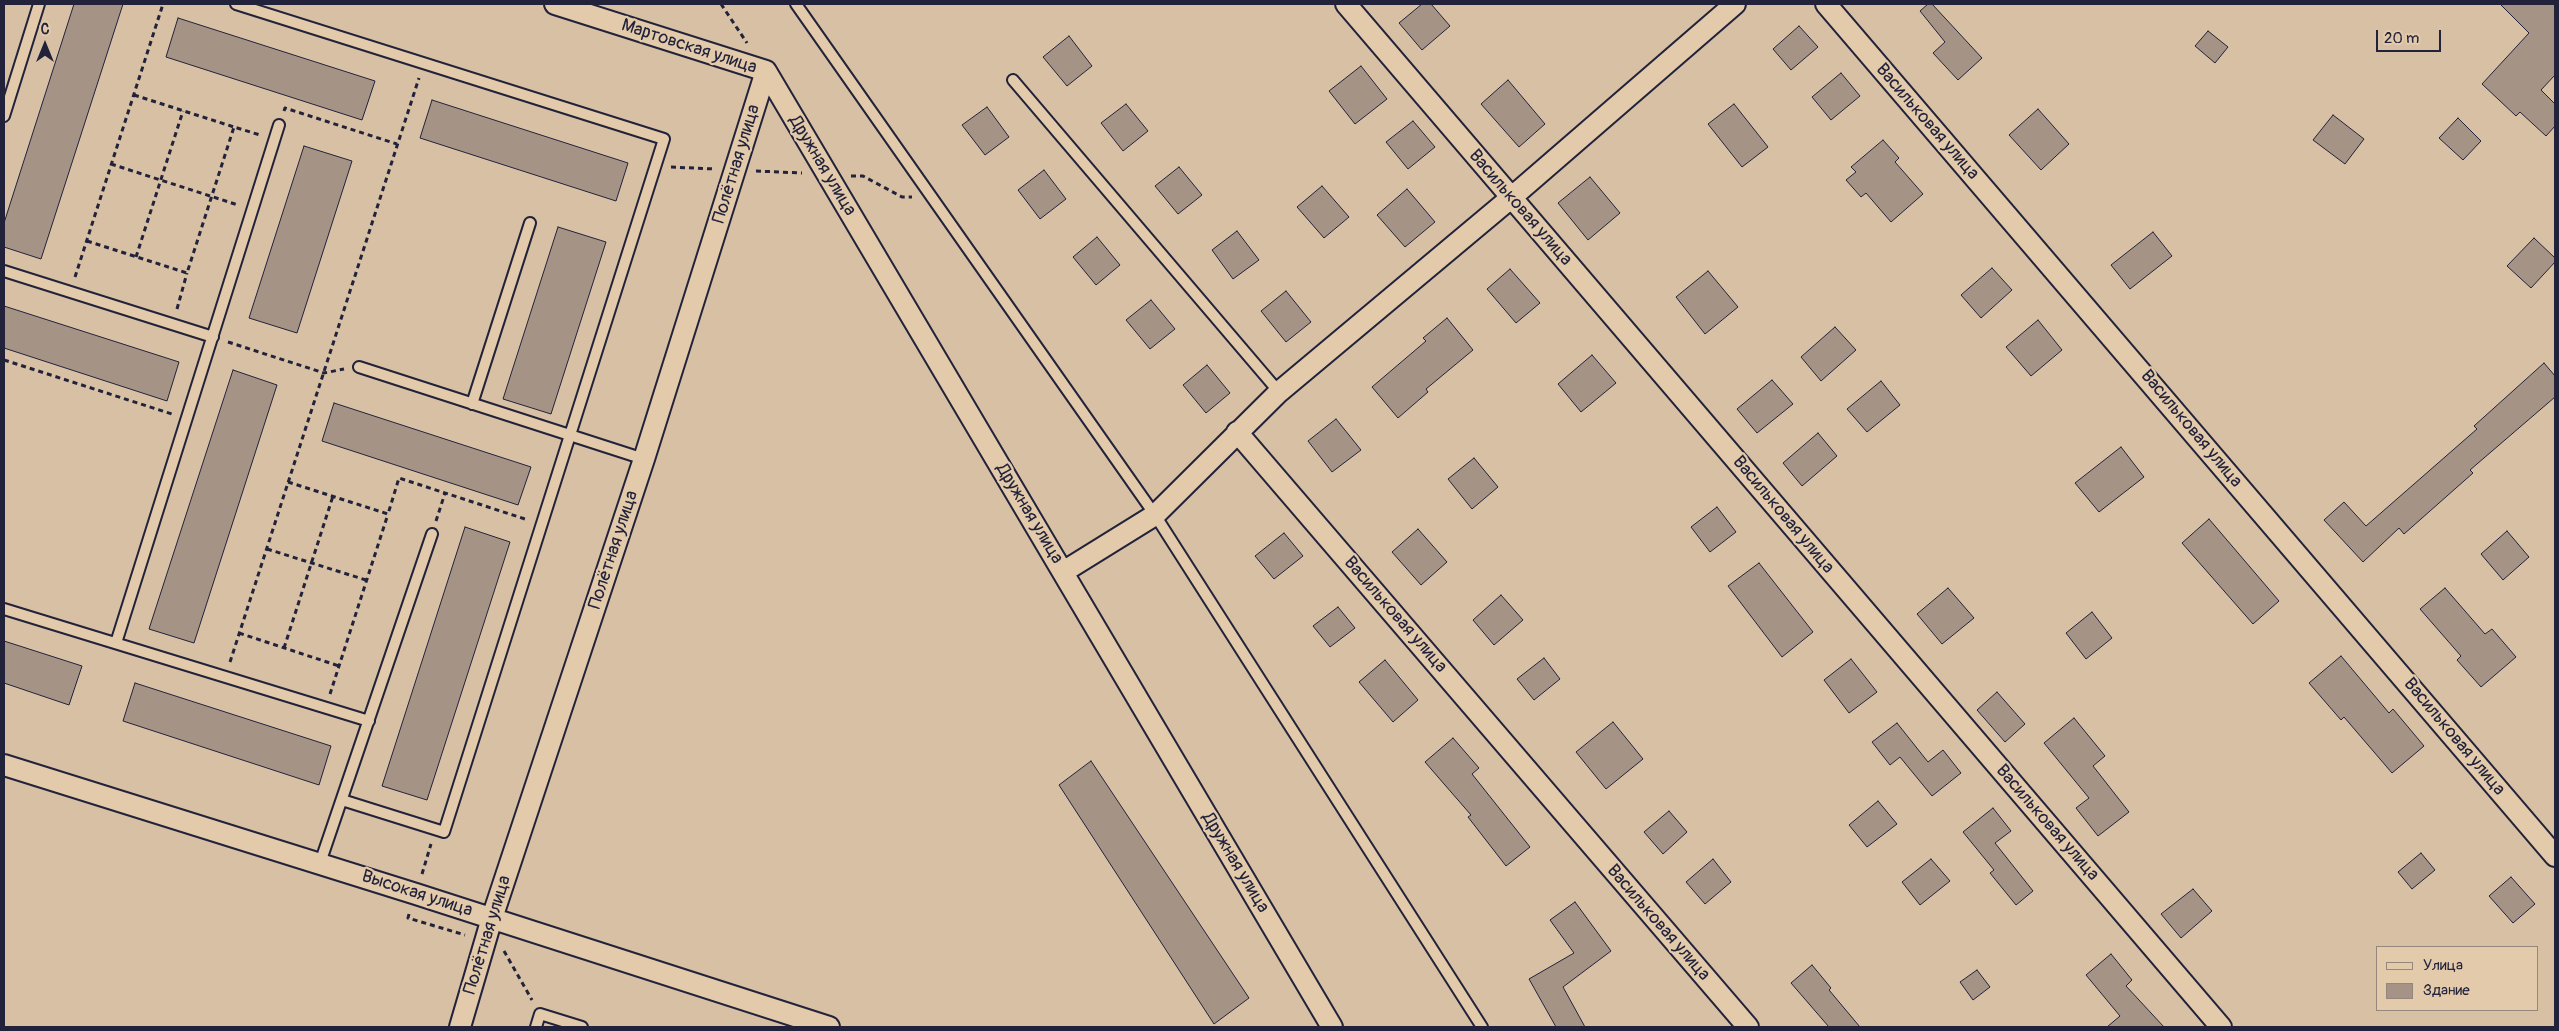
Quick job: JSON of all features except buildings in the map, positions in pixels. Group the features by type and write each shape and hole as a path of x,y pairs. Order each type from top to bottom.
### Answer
{"street":[{"name":"Мартовская улица","path":"556,4 766,71"},
{"name":"Васильковая улица","path":"1346,4 2221,1027"},
{"path":"1063,572 1154,515 1279,392 1512,197 1734,4"},
{"name":"Васильковая улица","path":"1826,4 2555,856"},
{"name":"Полётная улица","path":"460,1027 492,918 644,459 766,71"},
{"name":"Дружная улица","path":"766,71 1332,1027"},
{"name":"Васильковая улица","path":"1237,432 1748,1027"},
{"name":"Высокая улица","path":"4,765 320,863 829,1027"}],"lane":[{"path":"4,116 39,4"},
{"path":"236,4 664,139 444,832 342,800"},
{"path":"796,4 1154,515 1482,1027"},
{"path":"1013,80 1279,392"},
{"path":"116,643 279,125"},
{"path":"472,404 530,223"},
{"path":"4,271 213,337"},
{"path":"359,367 644,459"},
{"path":"320,863 432,534"},
{"path":"4,608 369,720"},
{"path":"536,1027 540,1014 582,1027"}],"path":[{"path":"70,292 163,4"},
{"path":"721,4 766,71"},
{"path":"226,676 423,63"},
{"path":"134,95 275,140"},
{"path":"279,125 285,108 397,144"},
{"path":"136,257 183,110"},
{"path":"172,324 234,127"},
{"path":"112,164 253,210"},
{"path":"655,166 863,176 902,197 929,196"},
{"path":"87,241 187,274"},
{"path":"213,337 324,372 359,367"},
{"path":"4,360 187,419"},
{"path":"325,707 399,478 542,524"},
{"path":"288,482 388,514"},
{"path":"432,534 445,493"},
{"path":"284,648 332,496"},
{"path":"267,548 366,580"},
{"path":"240,634 339,666"}]}
